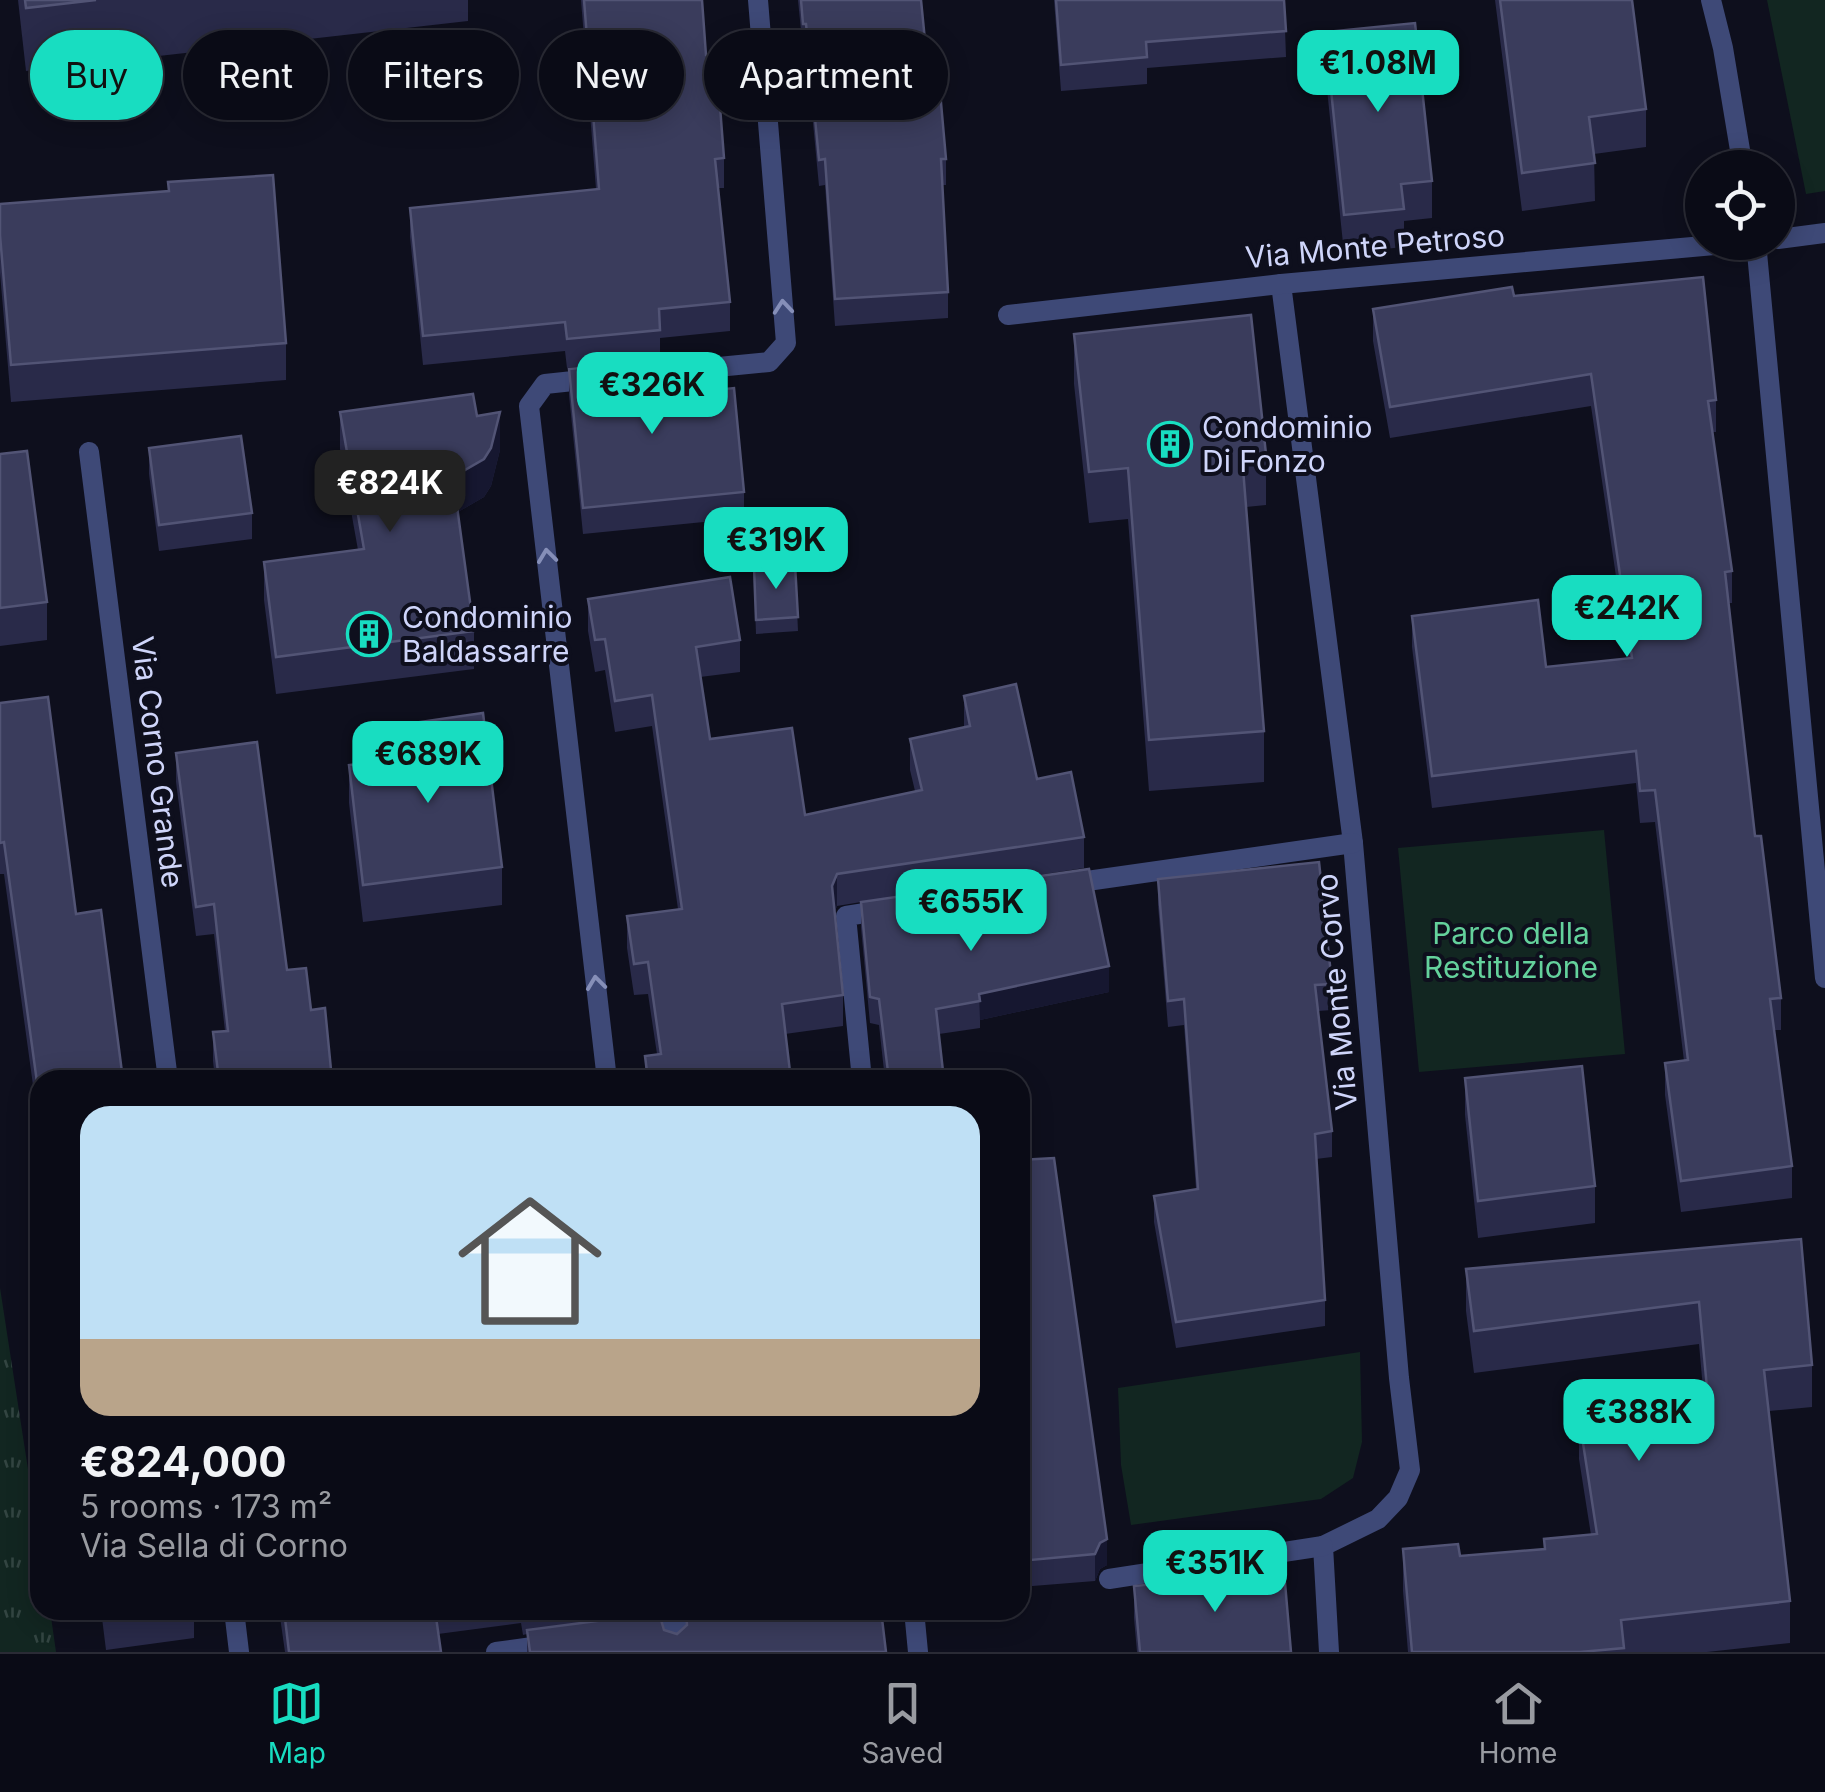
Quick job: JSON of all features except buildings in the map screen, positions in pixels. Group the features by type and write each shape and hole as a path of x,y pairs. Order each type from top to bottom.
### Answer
{"street":[{"path":"606,1070 530,406 545,384 770,362 786,344 758,0"},
{"path":"1711,0 1740,150"},
{"path":"1795,237 1825,233"},
{"name":"Via Monte Petroso","path":"1008,315 1281,284 1685,248"},
{"name":"Via Monte Petroso","path":"1754,260 1825,978"},
{"name":"Via Monte Corvo","path":"1109,1580 1323,1546 1378,1519 1398,1498 1410,1470 1353,843 1281,284"},
{"name":"Via Corno Grande","path":"89,452 167,1070"},
{"path":"1041,888 1353,843"},
{"path":"861,1070 846,916 905,908"},
{"path":"1323,1546 1329,1652"},
{"path":"235,1620 240,1652"},
{"path":"612,1635 662,1620"},
{"path":"669,1620 674,1652"},
{"path":"915,1620 918,1652"},
{"path":"496,1652 574,1640"}],"green space":[{"path":"1767,0 1825,0 1825,191 1806,194"},
{"name":"Parco della Restituzione","path":"1604,830 1625,1054 1419,1072 1398,848"},
{"path":"0,1288 30,1482 30,1620 51,1620 56,1652 0,1652"},
{"path":"1360,1352 1362,1442 1353,1478 1321,1499 1131,1525 1121,1465 1118,1388"}],"place":[{"name":"Condominio Di Fonzo","path":"1170,444"},
{"name":"Condominio Baldassarre","path":"369,634"}]}
